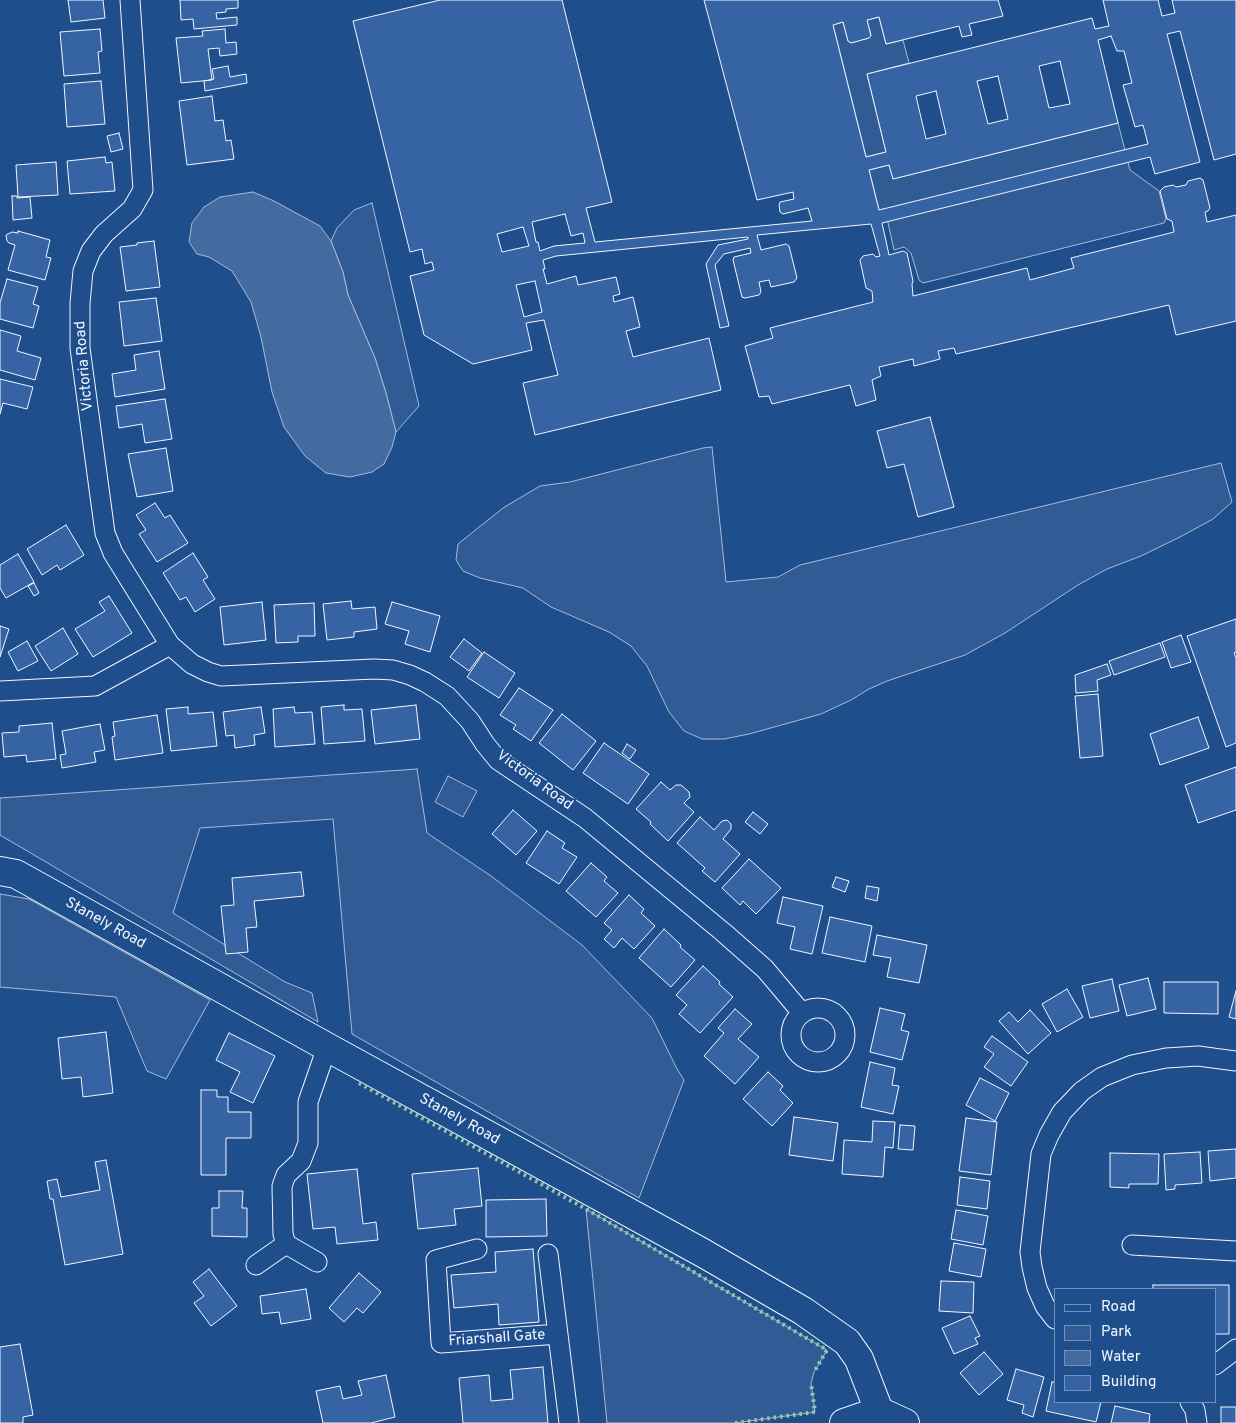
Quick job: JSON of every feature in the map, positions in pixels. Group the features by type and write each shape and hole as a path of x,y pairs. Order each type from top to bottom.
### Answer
{"street":[{"name":"Victoria Road","path":"130,0 143,190 132,209 104,234 91,251 83,271 80,302 80,348 105,533 113,553 170,646 192,664 221,676 374,669 393,670 425,682 448,696 470,721 498,760 585,818 766,970 802,1014"},
{"path":"0,691 95,686 170,646"},
{"name":"Stanely Road","path":"0,871 16,874 703,1253 803,1311 847,1342 859,1359 879,1411"},
{"path":"317,1262 286,1244 282,1234 282,1186 286,1175 300,1161 308,1143 308,1102 327,1047"},
{"path":"1054,1318 1045,1306 1037,1288 1030,1252 1042,1154 1049,1135 1062,1112 1082,1091 1102,1077 1132,1065 1166,1058 1198,1056 1236,1061"},
{"path":"256,1265 286,1244"},
{"path":"1132,1245 1236,1250"},
{"name":"Friarshall Gate","path":"477,1249 436,1260 441,1343 558,1334"},
{"name":"Friarshall Gate","path":"548,1254 569,1423"},
{"path":"1216,1364 1236,1349"},
{"path":"1190,1403 1197,1423"},
{"path":"844,1423 879,1411 905,1423"}],"green space":[{"path":"879,17 886,44 903,40 909,63 867,74 886,152 866,157 833,25 843,22 848,41 851,43 869,38 871,35 867,20"},
{"path":"1118,123 1130,170 1159,191 1166,219 1164,223 923,283 919,280 911,253 904,247 894,250 885,209 879,210 869,170 889,165 893,179"},
{"path":"372,203 419,406 396,432 375,358 348,295 343,272 331,241 337,228 354,210"},
{"path":"712,447 726,582 778,577 800,565 1221,463 1232,502 1213,519 1141,556 1107,569 1078,585 1005,633 965,655 887,681 821,714 749,734 724,739 702,739 684,731 669,712 647,666 631,646 609,632 551,607 523,588 480,578 463,571 456,560 458,544 503,508 540,486 570,482"},
{"path":"417,769 427,833 491,876 582,945 652,1018 684,1080 639,1198 352,1034 333,819 200,828 173,913 285,982 312,993 318,1022 0,835 0,798"},
{"path":"448,776 477,791 463,817 435,802"},
{"path":"0,894 29,899 210,1000 166,1079 147,1071 116,997 0,987"},
{"path":"586,1209 827,1350 814,1372 811,1383 815,1412 735,1423 607,1423"}],"water":[{"path":"253,192 320,226 331,241 343,272 348,295 375,358 396,432 392,447 384,464 372,472 350,477 326,473 305,456 284,427 272,392 261,337 251,302 232,271 209,257 197,254 189,242 192,223 204,207 220,197"}],"building":[{"path":"68,0 103,0 105,18 71,22"},
{"path":"180,0 238,0 238,8 226,9 226,12 216,13 217,19 237,17 237,25 194,29 193,19 181,20"},
{"path":"440,0 562,0 612,202 586,208 595,242 812,221 808,208 783,214 780,212 780,202 794,199 793,192 757,200 704,0 998,0 1003,16 969,24 972,35 962,37 959,26 886,44 879,17 867,20 871,36 869,38 851,43 848,41 843,22 833,25 866,157 886,152 867,74 1092,18 1095,29 1109,26 1103,0 1158,0 1162,16 1175,13 1172,0 1236,0 1236,154 1214,160 1180,31 1167,34 1200,162 1155,174 1150,157 882,223 889,255 903,251 907,253 913,281 913,296 1027,268 1030,280 1074,268 1071,258 1174,232 1172,221 1167,219 1160,191 1164,187 1186,185 1188,181 1200,178 1203,180 1210,208 1205,212 1207,222 1236,215 1236,321 1176,335 1169,305 956,354 954,348 938,351 940,359 914,366 913,359 879,367 881,376 872,380 876,400 856,406 850,385 772,404 769,396 759,397 745,346 773,338 770,328 873,302 872,291 866,288 860,260 863,256 873,254 876,257 880,256 871,224 757,235 761,250 786,244 789,246 797,278 794,282 771,287 769,280 759,282 761,292 759,295 745,298 742,297 733,260 734,257 751,253 750,248 724,254 715,265 729,326 720,328 706,264 718,245 748,239 748,237 556,256 543,260 547,284 576,276 578,285 616,277 620,294 613,296 614,302 633,297 640,327 626,331 633,357 709,338 721,390 535,435 523,383 558,375 544,320 526,323 532,350 473,364 424,335 410,276 434,270 432,262 425,264 422,249 410,252 353,21","holes":["1111,36 1117,51 1124,51 1132,83 1123,85 1135,127 1143,125 1148,144 879,210 869,170 889,165 893,179 1118,123 1098,40","1060,61 1070,104 1049,108 1039,66","998,76 1008,119 988,124 977,81","936,91 946,134 926,139 916,96","565,214 571,236 583,233 585,243 554,246 540,251 538,242 536,242 532,222","523,227 529,246 502,252 497,234","535,281 542,312 524,317 516,285"]},
{"path":"100,29 102,51 98,52 100,73 64,76 60,32"},
{"path":"225,29 226,43 236,42 237,54 220,56 219,48 208,49 212,80 181,83 176,38 203,36 202,31"},
{"path":"228,66 230,77 246,74 247,83 205,91 204,81 214,79 212,69"},
{"path":"101,81 105,124 67,127 64,84"},
{"path":"212,96 215,121 223,120 226,141 231,140 234,159 187,165 179,101"},
{"path":"119,133 123,149 111,152 107,136"},
{"path":"105,157 106,163 112,162 115,191 70,194 67,161"},
{"path":"56,162 58,195 18,197 16,165"},
{"path":"12,196 17,196 17,198 30,197 32,218 13,220"},
{"path":"18,231 50,240 46,257 51,258 45,280 8,270 15,245 7,241 6,235 12,232 18,233"},
{"path":"154,241 160,287 126,291 120,247"},
{"path":"7,279 38,287 33,304 39,306 33,328 0,319 0,303"},
{"path":"156,298 162,341 124,346 119,302"},
{"path":"0,330 21,336 17,351 41,358 35,380 0,370"},
{"path":"159,351 165,389 115,397 112,374 136,370 134,355"},
{"path":"0,379 33,387 27,409 3,403 0,414"},
{"path":"165,399 172,439 145,443 142,424 119,428 116,406"},
{"path":"930,417 954,507 918,517 904,464 887,468 877,431"},
{"path":"166,448 173,491 137,497 128,454"},
{"path":"155,503 165,518 170,515 188,543 157,562 139,534 146,530 136,515"},
{"path":"66,525 84,555 60,570 57,565 42,575 27,549"},
{"path":"193,553 208,577 203,580 215,599 195,612 186,597 180,600 163,573"},
{"path":"18,554 34,582 6,598 0,588 0,565"},
{"path":"34,583 39,593 34,596 28,586"},
{"path":"109,596 132,633 93,657 75,629 105,611 99,602"},
{"path":"351,601 352,609 375,607 377,629 354,632 354,637 327,640 323,604"},
{"path":"262,602 266,640 224,645 220,607"},
{"path":"392,602 440,616 430,652 405,644 409,631 385,624"},
{"path":"314,603 315,636 298,636 298,642 276,643 274,605"},
{"path":"1236,619 1236,652 1234,653 1236,658 1236,743 1226,747 1187,636"},
{"path":"0,626 9,629 0,657"},
{"path":"63,628 78,654 51,671 35,646"},
{"path":"1181,635 1191,662 1171,668 1162,642"},
{"path":"464,639 482,653 469,671 450,657"},
{"path":"27,641 38,661 18,671 8,652"},
{"path":"1160,643 1165,657 1114,675 1109,661"},
{"path":"484,652 515,673 499,698 467,677"},
{"path":"1107,664 1111,675 1097,680 1098,691 1076,693 1075,675"},
{"path":"519,688 553,710 531,741 513,729 516,725 500,715"},
{"path":"1098,694 1103,756 1080,758 1075,696"},
{"path":"344,705 344,710 362,709 365,741 324,744 321,707"},
{"path":"416,705 420,739 375,744 371,710"},
{"path":"188,707 188,714 213,712 217,746 171,751 166,709"},
{"path":"261,707 265,733 254,735 255,745 235,748 234,735 226,736 223,712"},
{"path":"294,707 295,713 312,712 315,744 275,747 273,709"},
{"path":"562,714 596,741 573,770 539,743"},
{"path":"157,715 163,753 115,760 112,737 115,736 113,722"},
{"path":"1198,717 1209,748 1160,765 1150,734"},
{"path":"52,723 56,759 27,762 26,755 4,757 2,733 19,732 19,726"},
{"path":"100,724 105,750 94,752 96,762 62,768 60,755 66,754 62,731"},
{"path":"604,743 649,774 628,804 583,773"},
{"path":"627,744 636,750 630,759 622,753"},
{"path":"1236,767 1236,810 1198,823 1185,785"},
{"path":"661,782 670,790 676,785 681,785 689,792 690,797 684,803 694,812 668,841 636,809"},
{"path":"513,810 537,831 516,855 492,834"},
{"path":"753,812 768,824 760,834 745,822"},
{"path":"700,817 714,830 722,821 727,820 731,824 731,829 723,839 740,854 715,882 702,871 705,868 677,843"},
{"path":"547,831 565,843 562,848 577,857 559,884 526,863"},
{"path":"749,859 781,888 756,914 743,901 740,905 722,888"},
{"path":"591,863 607,877 604,881 618,893 596,917 566,891"},
{"path":"301,872 304,896 254,901 257,927 246,928 248,952 226,954 221,906 234,905 232,878"},
{"path":"836,877 849,881 845,892 832,887"},
{"path":"867,886 879,888 877,901 865,898"},
{"path":"629,895 644,909 641,913 655,926 634,949 622,938 614,948 604,939 612,930 604,923"},
{"path":"783,897 823,906 812,954 790,949 795,927 777,923"},
{"path":"830,917 872,926 865,962 822,953"},
{"path":"664,929 695,960 671,987 639,958"},
{"path":"877,935 927,945 919,983 887,977 891,958 873,955"},
{"path":"703,966 733,997 700,1033 679,1014 687,1005 676,995"},
{"path":"1148,978 1156,1009 1127,1016 1119,985"},
{"path":"1112,979 1119,1011 1090,1018 1082,986"},
{"path":"1164,982 1218,982 1218,1014 1164,1013"},
{"path":"1067,989 1083,1017 1057,1032 1042,1004"},
{"path":"1236,991 1236,1019 1229,1017"},
{"path":"880,1008 905,1014 901,1030 909,1032 902,1060 870,1052"},
{"path":"735,1009 752,1024 738,1039 759,1057 735,1084 704,1056 724,1033 718,1028"},
{"path":"1030,1010 1051,1033 1028,1054 999,1021 1009,1012 1018,1022"},
{"path":"106,1032 113,1093 83,1097 81,1077 62,1079 58,1038"},
{"path":"229,1033 275,1056 253,1103 230,1092 240,1072 216,1060"},
{"path":"992,1036 1028,1062 1011,1086 984,1067 994,1054 984,1047"},
{"path":"870,1062 895,1068 892,1085 899,1086 893,1114 861,1107"},
{"path":"768,1072 783,1086 780,1090 793,1103 772,1126 743,1099"},
{"path":"980,1078 1009,1093 995,1121 966,1105"},
{"path":"201,1090 217,1090 217,1097 228,1097 228,1112 251,1112 251,1138 226,1138 226,1175 201,1175"},
{"path":"794,1117 838,1123 833,1161 789,1155"},
{"path":"966,1118 997,1122 991,1175 959,1171"},
{"path":"873,1121 895,1122 893,1148 885,1147 883,1177 842,1174 844,1140 872,1142"},
{"path":"900,1125 915,1126 913,1150 898,1149"},
{"path":"1236,1149 1236,1178 1210,1181 1208,1151"},
{"path":"1200,1152 1202,1183 1175,1185 1175,1189 1166,1190 1164,1154"},
{"path":"1110,1153 1159,1154 1158,1184 1129,1184 1129,1188 1110,1187"},
{"path":"106,1160 123,1254 65,1265 53,1199 50,1199 47,1181 57,1179 61,1197 100,1190 95,1162"},
{"path":"478,1168 482,1206 454,1209 456,1225 418,1229 412,1174"},
{"path":"357,1169 363,1224 376,1222 378,1240 337,1244 335,1227 313,1229 307,1174"},
{"path":"960,1177 990,1181 987,1209 957,1205"},
{"path":"219,1191 243,1191 242,1208 247,1208 247,1237 212,1236 212,1208 219,1208"},
{"path":"546,1199 547,1236 486,1237 486,1200"},
{"path":"956,1210 988,1216 983,1245 951,1239"},
{"path":"954,1243 986,1249 981,1277 949,1271"},
{"path":"533,1249 539,1322 499,1325 498,1304 454,1308 451,1275 496,1272 495,1252"},
{"path":"209,1269 237,1306 211,1326 194,1303 204,1296 193,1282"},
{"path":"359,1273 381,1292 363,1313 357,1308 344,1322 329,1308"},
{"path":"941,1281 974,1282 973,1313 939,1311"},
{"path":"1153,1285 1229,1285 1229,1334 1216,1334 1216,1288 1153,1288"},
{"path":"306,1289 311,1319 281,1324 279,1312 262,1314 260,1296"},
{"path":"970,1316 980,1336 975,1338 978,1344 954,1354 942,1328"},
{"path":"20,1344 33,1415 23,1417 23,1423 0,1423 0,1347"},
{"path":"984,1352 1003,1374 979,1395 960,1373"},
{"path":"543,1367 548,1423 463,1423 459,1378 489,1375 491,1401 513,1399 510,1370"},
{"path":"1016,1369 1044,1377 1033,1417 1022,1413 1024,1405 1007,1400"},
{"path":"386,1375 395,1417 371,1423 323,1423 316,1391 340,1386 343,1399 362,1395 358,1381"},
{"path":"1052,1382 1054,1382 1054,1403 1101,1403 1096,1422 1046,1411"},
{"path":"1115,1406 1150,1414 1149,1423 1111,1423"},
{"path":"1221,1407 1236,1407 1236,1423 1221,1423"}],"hedge":[{"path":"359,1083 586,1209 827,1350 814,1372"},
{"path":"735,1423 815,1412 811,1383"}]}
